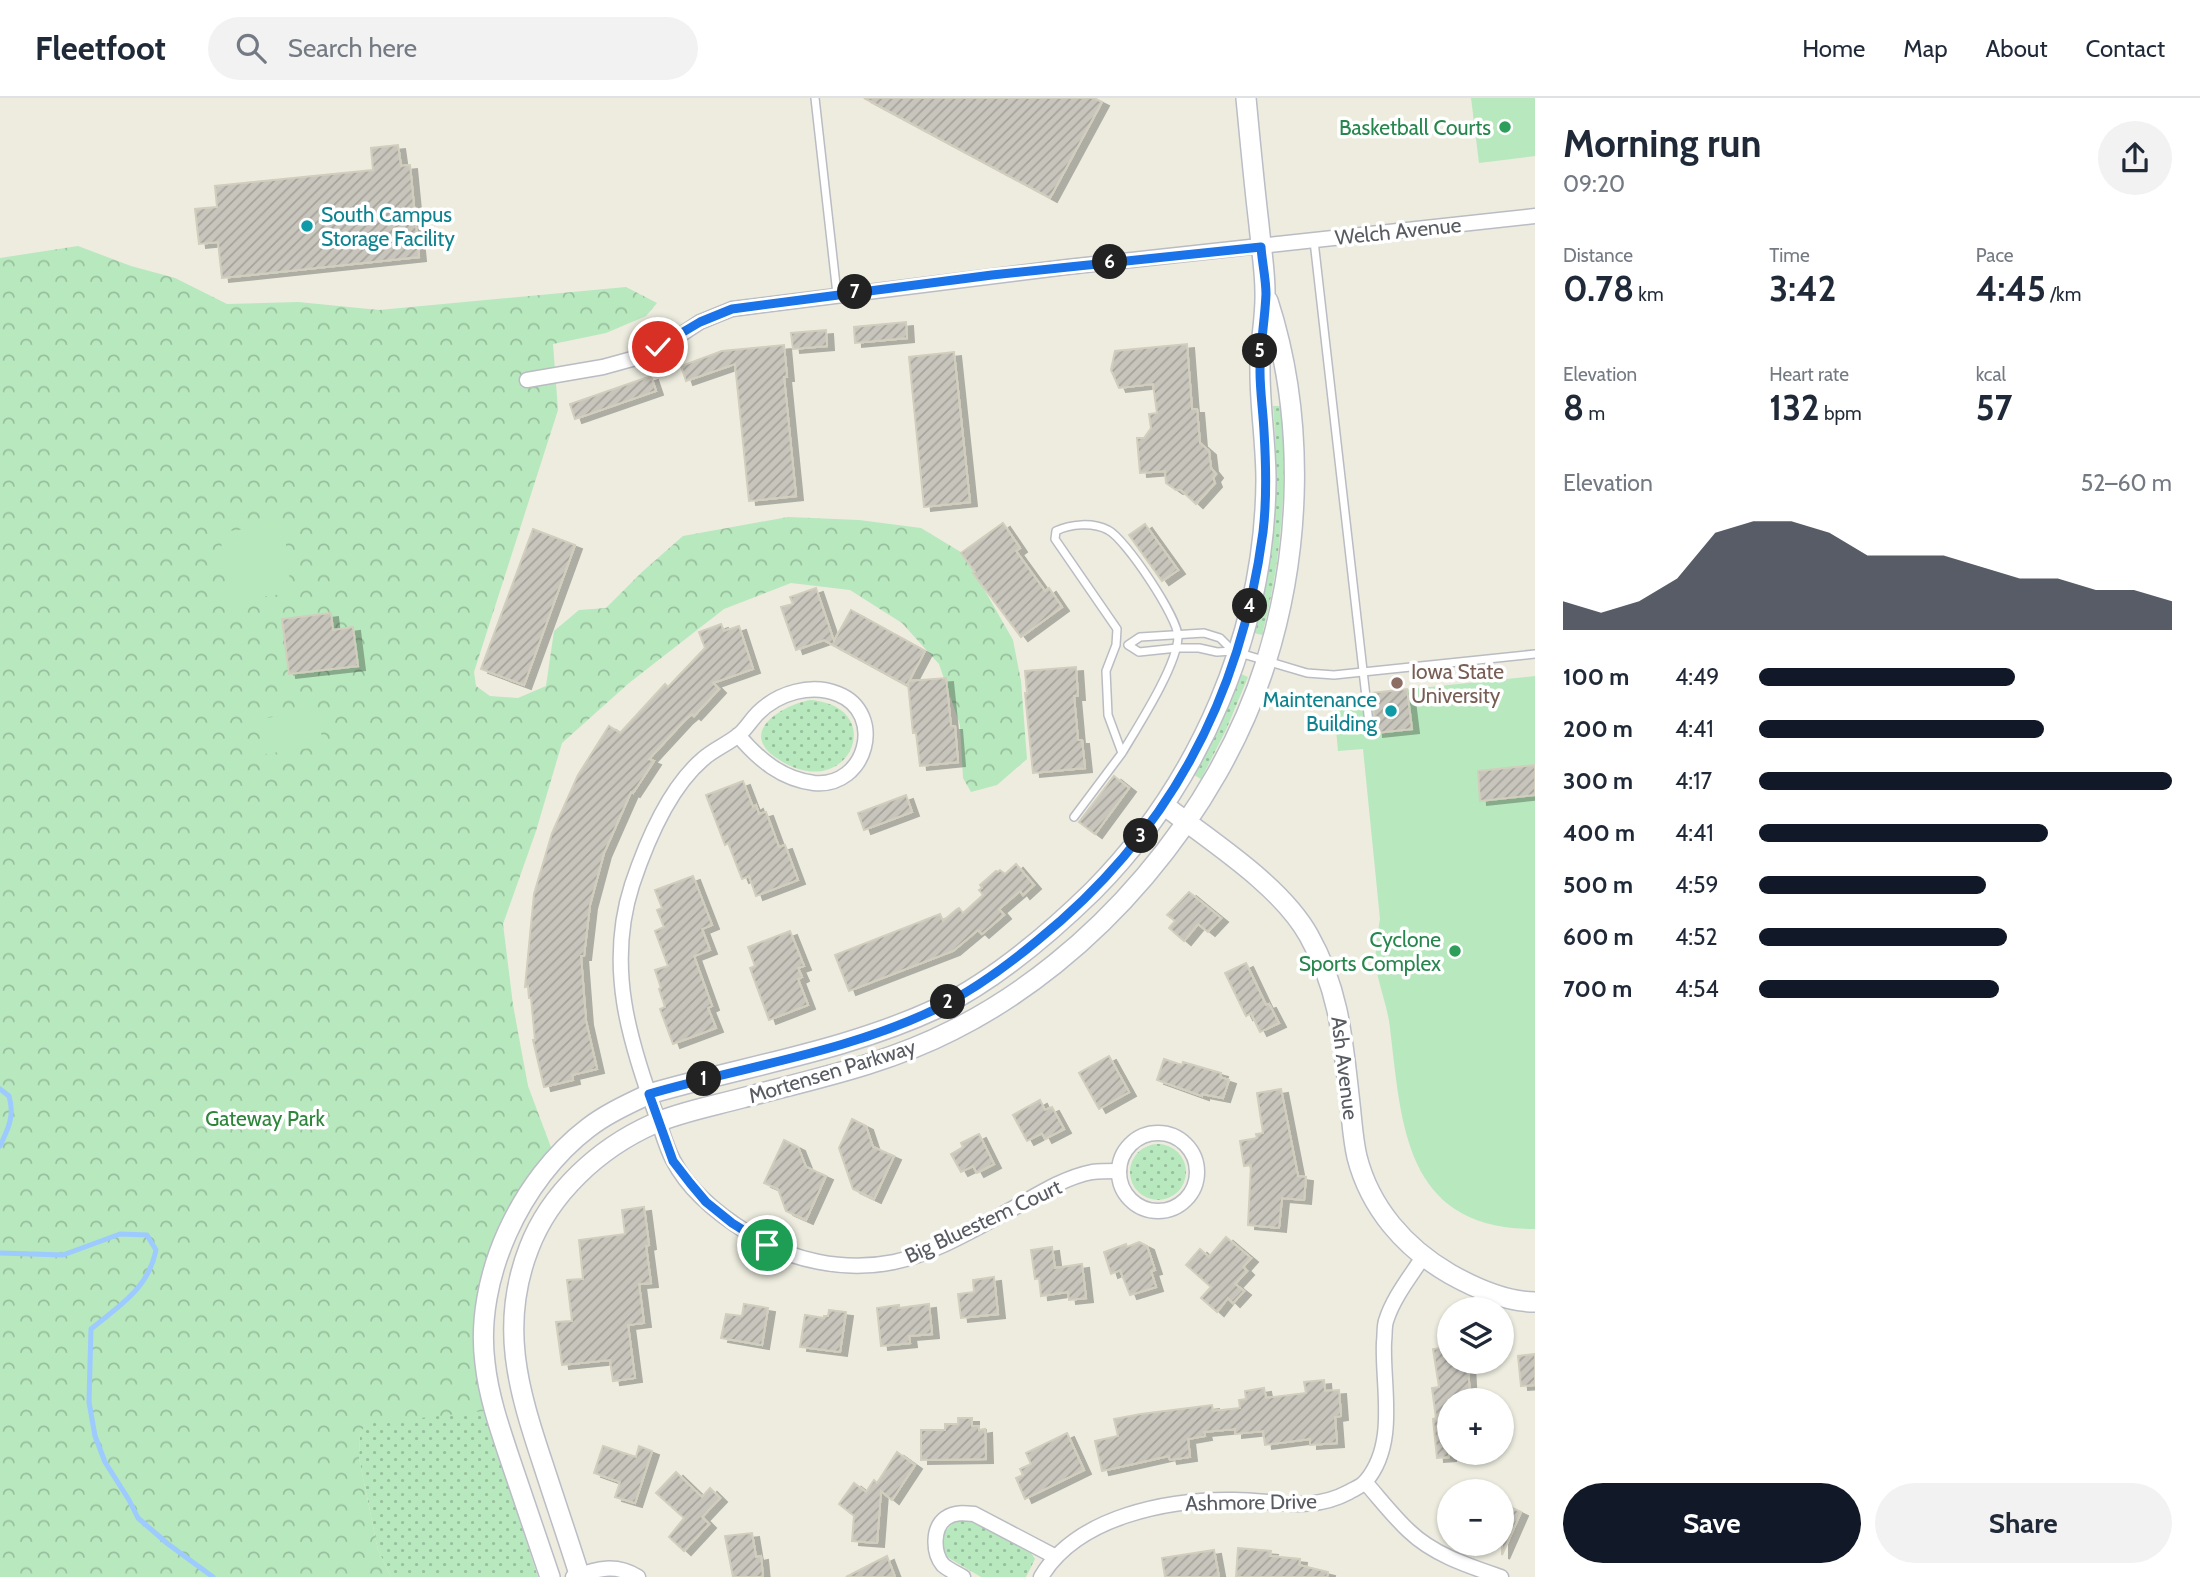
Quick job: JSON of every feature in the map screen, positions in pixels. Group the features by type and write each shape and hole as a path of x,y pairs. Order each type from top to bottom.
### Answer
{"street":[{"path":"1246,98 1266,293"},
{"name":"Welch Avenue","path":"527,380 603,367 632,359 668,342 700,322 732,309 1042,270 1535,216"},
{"name":"Mortensen Parkway","path":"550,1577 494,1410 484,1361 484,1319 491,1277 505,1236 522,1205 555,1158 588,1128 649,1094 849,1042 940,1007 992,976 1068,915 1133,847 1164,805 1195,752 1224,691 1254,590 1263,530 1266,481 1260,373 1261,331 1266,293"},
{"name":"Mortensen Parkway","path":"577,1576 522,1402 515,1367 512,1326 517,1286 529,1246 562,1192 606,1151 658,1122 902,1053 954,1030 1042,974 1090,934 1156,864 1187,823 1219,769 1250,705 1266,662 1283,594 1295,478 1294,429 1286,368 1266,293"},
{"path":"802,691 821,691 839,694 854,706 862,718 866,744 855,768 840,779 823,784 801,781 782,774 751,750 738,735 760,711 778,697 802,691"},
{"name":"Big Bluestem Court","path":"738,735 701,760 682,782 659,820 642,855 630,891 621,941 622,997 633,1050 673,1161 706,1202 732,1223 767,1245 810,1260 848,1266 894,1262 929,1250 1055,1186 1092,1172 1119,1171"},
{"name":"Ash Avenue","path":"1164,805 1264,883 1293,912 1309,935 1332,987 1340,1019 1354,1142 1361,1170 1388,1223 1405,1242 1423,1256 1468,1283 1487,1292 1535,1301"},
{"path":"1161,1133 1173,1135 1192,1151 1198,1175 1187,1200 1176,1208 1163,1212 1149,1211 1127,1196 1119,1171 1128,1147 1148,1134 1161,1133"},
{"path":"1423,1256 1385,1322 1383,1356 1386,1428 1382,1449 1365,1482 1411,1533 1434,1549 1464,1564 1501,1577"},
{"name":"Ashmore Drive","path":"1041,1577 1056,1557 1076,1538 1107,1523 1172,1504 1204,1500 1321,1503 1346,1494 1365,1482"},
{"path":"963,1577 943,1564 939,1558 936,1539 938,1527 945,1519 963,1513 974,1514 1056,1557"},
{"path":"577,1576 607,1567 628,1571 638,1577"}],"lane":[{"path":"815,98 837,294"},
{"path":"1314,241 1370,732"},
{"path":"1074,817 1122,753 1154,698 1177,648 1179,634 1164,600 1120,540 1109,530 1094,526 1067,525 1056,531 1055,539 1117,629 1116,645 1106,671 1108,715 1122,753"},
{"path":"1128,645 1140,637 1204,633 1220,638 1235,652"},
{"path":"1116,645 1128,645 1139,652 1199,648 1235,652 1320,675 1363,673 1535,654"}],"green space":[{"name":"Basketball Courts","path":"1471,98 1535,98 1535,156 1479,163"},
{"name":"Gateway Park","path":"78,246 131,266 175,278 227,304 298,302 379,310 626,287 657,303 646,316 606,333 553,344 558,410 474,672 476,686 490,696 518,698 546,686 554,631 579,610 606,608 683,536 788,517 859,520 921,528 964,554 1013,640 1021,681 1027,759 997,785 971,792 963,778 960,725 939,664 902,623 850,590 791,583 724,609 629,683 562,743 536,831 503,924 513,1005 528,1086 555,1158 491,1277 494,1410 365,1424 360,1436 359,1458 378,1550 391,1577 0,1577 0,258"},
{"path":"1273,406 1282,406 1283,493 1274,578 1262,635 1254,633 1274,521 1276,464"},
{"path":"284,525 291,593 228,601 220,532"},
{"path":"1241,674 1248,677 1226,730 1201,779 1194,775 1220,726"},
{"name":"Cyclone Sports Complex","path":"1535,676 1535,1229 1492,1224 1459,1212 1435,1192 1418,1166 1399,1102 1389,1021 1377,970 1376,948 1380,919 1363,749 1338,751 1333,697"},
{"path":"810,700 835,706 849,719 854,734 850,750 840,763 823,771 801,770 775,757 765,747 761,737 763,728 778,713"},
{"path":"318,710 323,746 265,754 260,719"},
{"path":"1158,1144 1169,1146 1178,1152 1184,1161 1184,1183 1178,1192 1169,1198 1158,1200 1147,1198 1138,1192 1132,1183 1130,1172 1132,1161 1138,1152 1147,1146"},
{"path":"378,1391 484,1411 538,1577 391,1577 378,1550 359,1458 360,1436"},
{"path":"962,1519 979,1523 1030,1551 1035,1559 1026,1577 981,1577 947,1557 943,1534 953,1523"}],"building":[{"path":"864,98 1094,98 1102,102 1050,198"},
{"name":"South Campus Storage Facility","path":"398,145 401,166 410,165 419,257 222,278 218,242 199,244 195,209 217,207 215,186 373,170 371,148"},
{"path":"906,322 907,338 855,343 854,327"},
{"path":"826,330 827,346 793,349 791,333"},
{"path":"1187,344 1192,409 1197,409 1200,443 1209,451 1211,468 1216,474 1213,478 1215,483 1196,504 1181,490 1176,490 1166,483 1165,471 1140,473 1137,438 1144,438 1151,428 1149,414 1157,413 1153,384 1119,388 1111,370 1115,351"},
{"path":"784,345 787,377 784,377 796,496 749,501 735,364 686,381 681,366 722,351"},
{"path":"954,352 970,502 924,507 909,357"},
{"path":"651,376 656,391 575,419 570,404"},
{"path":"1003,523 1020,548 1016,551 1045,591 1049,588 1062,607 1021,637 961,553"},
{"path":"1145,524 1178,570 1162,581 1129,535"},
{"path":"533,529 575,545 524,685 481,669"},
{"path":"816,588 834,641 851,610 925,651 909,681 946,678 951,726 955,726 958,762 920,766 916,733 913,733 908,683 906,685 824,640 796,650 781,607 793,604 790,597"},
{"path":"331,613 333,630 353,627 358,666 289,674 282,619"},
{"path":"721,624 724,631 739,626 753,669 713,683 719,689 694,716 692,714 685,720 649,759 654,761 633,793 631,792 604,853 590,905 584,956 581,956 586,1021 597,1069 572,1075 573,1080 544,1087 533,1040 531,998 528,986 525,987 534,894 552,833 578,775 609,726 620,733 665,684 668,687 705,648 699,632"},
{"path":"1076,667 1078,696 1074,696 1078,740 1082,740 1085,768 1033,773 1025,671"},
{"name":"Maintenance Building","path":"1407,689 1412,729 1376,733 1372,693"},
{"path":"1535,765 1535,795 1480,801 1478,771"},
{"path":"1114,776 1129,788 1095,834 1079,822"},
{"path":"743,781 753,807 756,805 759,814 766,812 779,847 785,845 798,880 756,896 749,876 742,879 728,843 725,845 706,795"},
{"path":"906,795 912,812 864,830 858,813"},
{"path":"1016,864 1034,885 1023,895 1020,891 999,909 1004,915 982,934 978,930 953,951 849,991 835,955 940,914 943,921 959,908 963,913 983,895 979,890 982,888 980,885 996,871 1000,870 1005,874"},
{"path":"693,876 712,925 702,929 710,950 694,956 712,1006 708,1008 716,1028 673,1044 660,1009 665,1007 655,970 668,966 655,931 664,927 657,910 662,908 655,890"},
{"path":"1189,892 1221,918 1208,932 1198,924 1184,941 1169,928 1175,921 1167,915"},
{"path":"790,931 804,966 798,968 802,977 798,979 808,1005 769,1020 750,968 755,966 748,947"},
{"path":"1246,963 1266,1005 1269,1004 1279,1023 1260,1032 1251,1013 1246,1016 1225,973"},
{"path":"1109,1056 1129,1092 1099,1109 1079,1073"},
{"path":"1164,1059 1221,1073 1220,1077 1229,1080 1223,1098 1202,1096 1157,1080"},
{"path":"1281,1089 1298,1176 1306,1177 1304,1200 1282,1198 1279,1228 1248,1225 1251,1165 1244,1166 1240,1141 1257,1138 1256,1134 1263,1133 1257,1093"},
{"path":"1040,1100 1045,1110 1052,1107 1064,1129 1045,1139 1042,1133 1027,1141 1013,1115"},
{"path":"852,1119 866,1126 873,1147 894,1156 874,1199 853,1189 839,1148"},
{"path":"979,1134 994,1164 977,1173 973,1166 961,1172 951,1154 963,1147 961,1143"},
{"path":"784,1140 798,1147 806,1167 826,1176 806,1220 786,1211 778,1189 764,1183"},
{"path":"644,1207 651,1283 639,1284 644,1323 628,1325 635,1378 613,1381 610,1360 562,1365 556,1322 572,1321 567,1280 583,1279 579,1240 625,1234 622,1210"},
{"path":"1226,1237 1251,1258 1243,1267 1247,1271 1235,1284 1244,1291 1233,1303 1228,1298 1217,1312 1201,1298 1211,1287 1186,1265 1200,1249 1209,1257"},
{"path":"1139,1242 1147,1246 1155,1270 1151,1271 1156,1287 1130,1295 1120,1270 1111,1274 1104,1252"},
{"path":"1052,1247 1055,1268 1082,1264 1086,1298 1069,1300 1068,1292 1041,1296 1039,1278 1035,1279 1031,1250"},
{"path":"994,1277 998,1314 961,1318 958,1294 974,1292 973,1280"},
{"path":"744,1304 768,1308 762,1345 721,1338 726,1314 742,1316"},
{"path":"929,1304 932,1334 909,1336 910,1343 881,1346 877,1308"},
{"path":"829,1310 846,1312 840,1352 800,1347 805,1315 824,1318 828,1316"},
{"path":"1437,1348 1437,1374 1469,1374 1469,1388 1437,1388 1437,1458 1432,1388 1439,1387 1433,1349"},
{"path":"1535,1354 1535,1385 1521,1386 1518,1356"},
{"path":"1324,1380 1325,1391 1339,1390 1341,1416 1335,1417 1337,1443 1310,1445 1310,1439 1265,1445 1263,1431 1235,1434 1235,1429 1204,1432 1205,1436 1188,1439 1190,1457 1170,1460 1169,1456 1102,1471 1095,1441 1118,1436 1114,1419 1212,1405 1213,1411 1240,1408 1239,1400 1246,1399 1245,1391 1264,1388 1266,1398 1306,1393 1304,1382"},
{"path":"958,1418 972,1418 972,1426 979,1426 979,1430 985,1429 986,1459 921,1460 921,1430 945,1430 945,1424 958,1424"},
{"path":"1067,1433 1084,1470 1025,1499 1016,1478 1023,1475 1020,1469 1031,1464 1026,1453"},
{"path":"603,1446 636,1457 639,1446 652,1451 635,1503 615,1497 620,1482 594,1473"},
{"path":"897,1452 915,1465 892,1500 881,1491 877,1543 852,1541 854,1516 839,1504 854,1483 866,1492 874,1480 877,1483"},
{"path":"676,1472 702,1497 710,1488 720,1498 702,1517 709,1524 684,1551 669,1537 684,1518 656,1493"},
{"path":"1514,1509 1521,1512 1514,1528"},
{"path":"752,1533 756,1557 761,1556 763,1577 733,1577 725,1536"},
{"path":"1238,1548 1271,1551 1270,1556 1300,1559 1299,1565 1328,1572 1327,1577 1236,1577"},
{"path":"1214,1550 1219,1577 1165,1577 1162,1558"},
{"path":"887,1556 895,1577 846,1577"}],"waterway":[{"path":"0,1089 9,1096 11,1110 8,1128 0,1146"},
{"path":"0,1253 63,1255 120,1234 147,1235 156,1250 147,1275 122,1304 91,1329 89,1402 95,1436 105,1462 138,1518 213,1577"}],"place":[{"name":"Basketball Courts","path":"1505,127"},
{"name":"South Campus Storage Facility","path":"307,226"},
{"name":"Iowa State University","path":"1397,683"},
{"name":"Maintenance Building","path":"1391,711"},
{"name":"Cyclone Sports Complex","path":"1455,951"}],"route":[{"path":"658,347 700,322 732,309 992,275 1261,247 1266,293 1261,331 1260,373 1266,481 1263,530 1254,590 1238,653 1224,691 1195,752 1164,805 1133,847 1068,915 992,976 940,1007 849,1042 649,1094 673,1161 690,1183 706,1202 732,1223 767,1245"}]}
